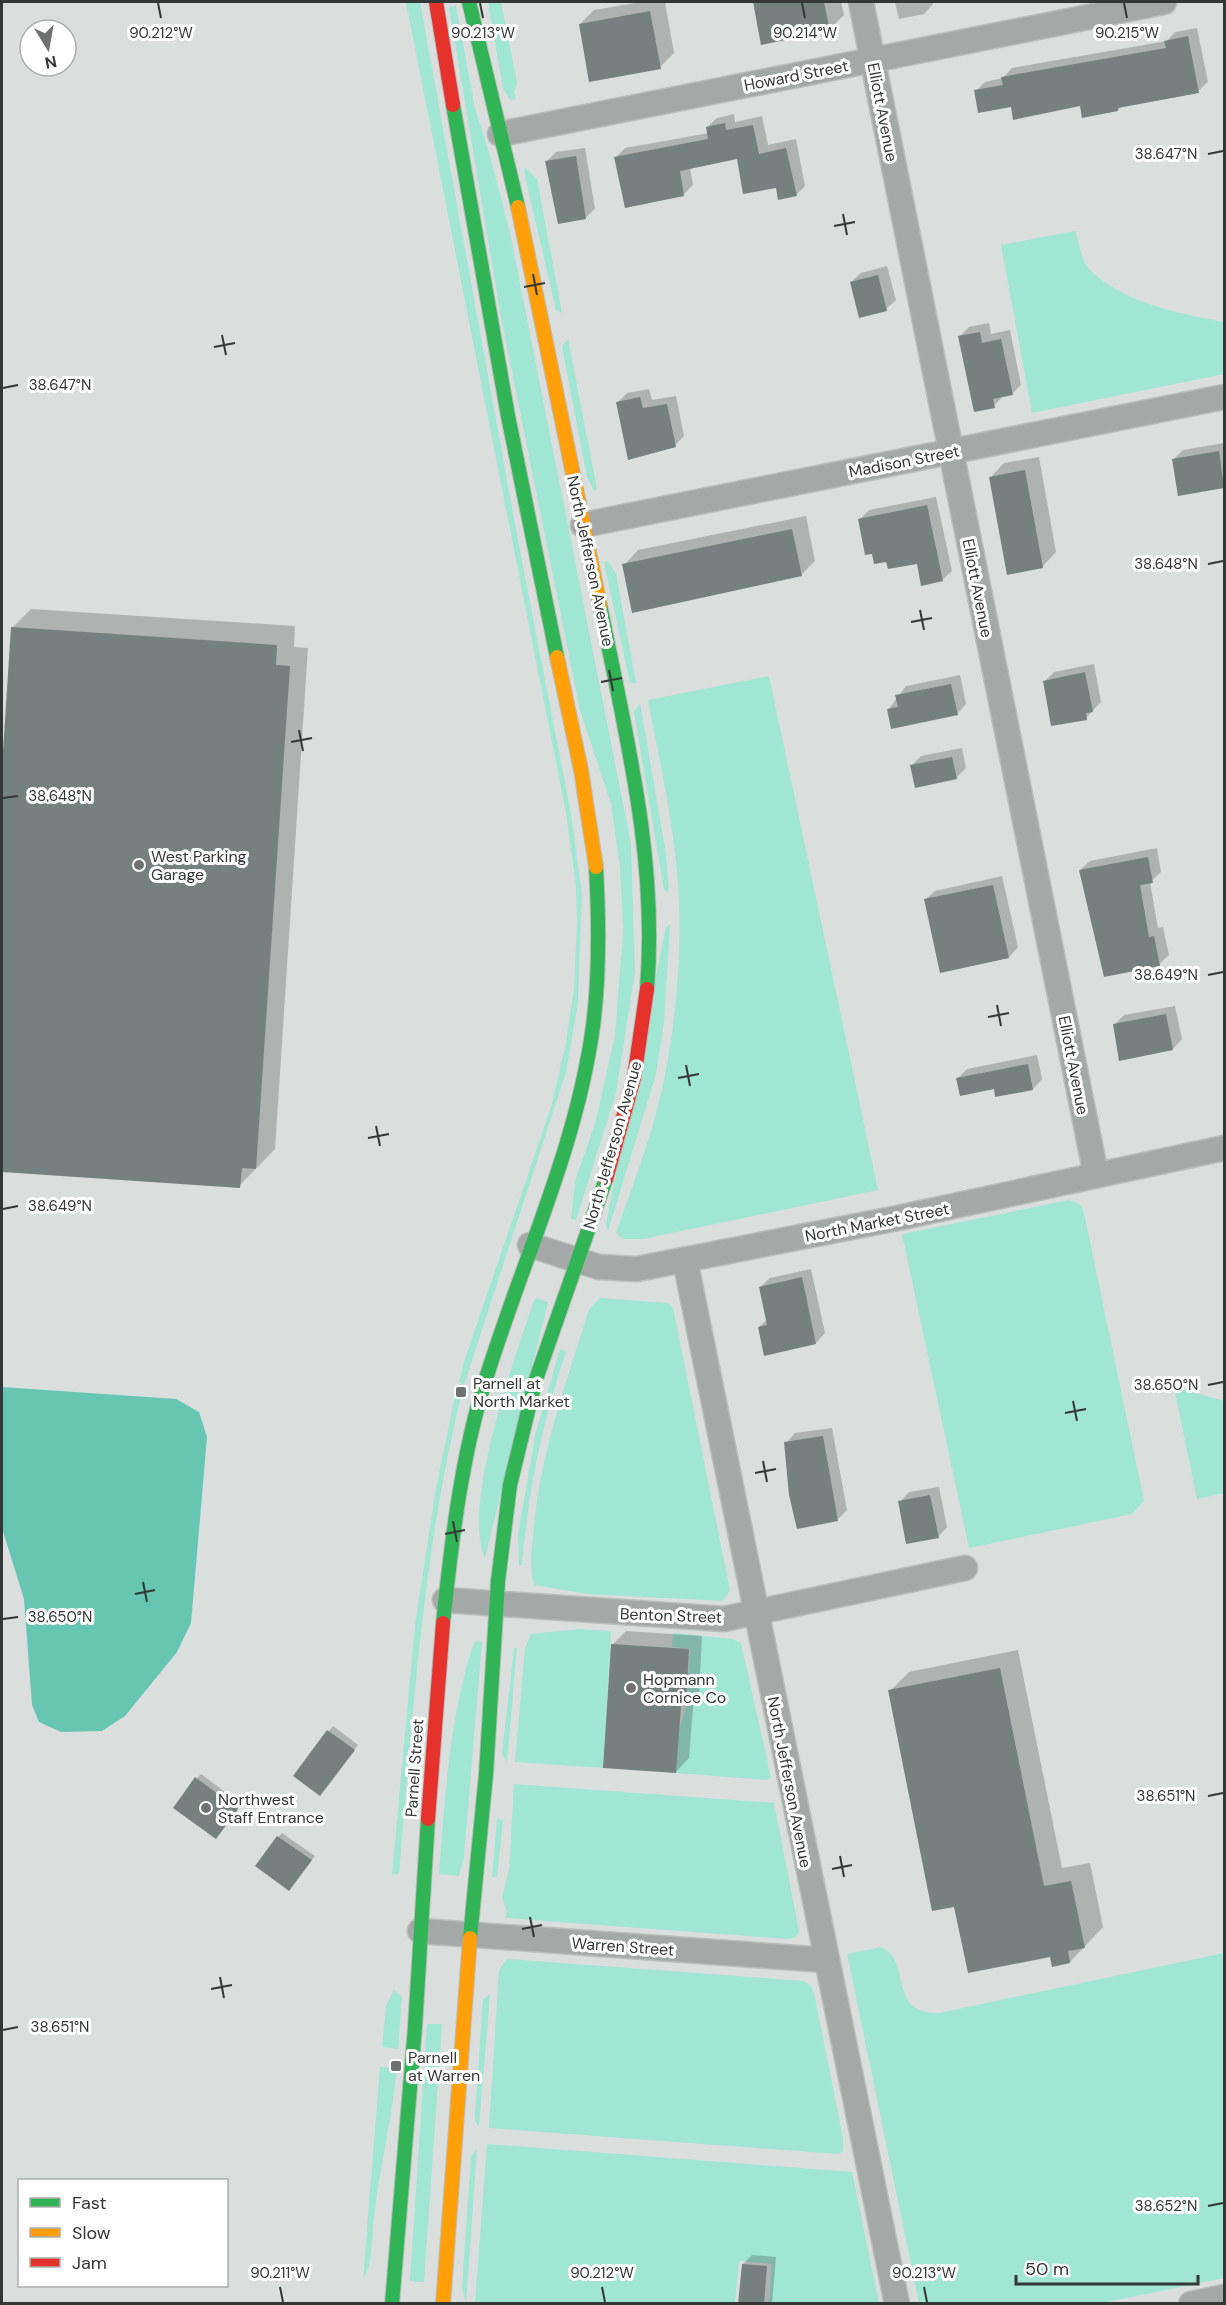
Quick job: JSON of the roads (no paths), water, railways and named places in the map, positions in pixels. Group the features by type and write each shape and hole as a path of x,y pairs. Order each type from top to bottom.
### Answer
{"main road":[{"path":"436,2 483,295 588,807 598,892 597,1002 589,1055 567,1143 530,1245"},
{"name":"North Jefferson Avenue","path":"469,2 531,262 641,813 647,857 646,985 634,1077 577,1262"},
{"name":"Parnell Street","path":"392,2304 420,1931 429,1770 445,1600 467,1454 484,1388 530,1245"},
{"path":"443,2304 470,1935 508,1500 519,1439 536,1379 577,1262"}],"street":[{"name":"Elliott Avenue","path":"861,2 1096,1175"},
{"name":"Howard Street","path":"500,134 1164,2"},
{"name":"Madison Street","path":"583,525 1224,397"},
{"name":"North Market Street","path":"530,1245 577,1262 621,1270 893,1220 1224,1148"},
{"name":"North Jefferson Avenue","path":"685,1260 759,1612 825,1960 897,2304"},
{"name":"Benton Street","path":"445,1600 714,1619 759,1612 965,1568"},
{"name":"Warren Street","path":"420,1931 825,1960"},
{"path":"1191,2304 1224,2297"}],"place":[{"name":"West Parking Garage","path":"139,865"},
{"name":"Parnell at North Market","path":"461,1392"},
{"name":"Hopmann Cornice Co","path":"631,1688"},
{"name":"Northwest Staff Entrance","path":"206,1808"},
{"name":"Parnell at Warren","path":"396,2066"}]}
